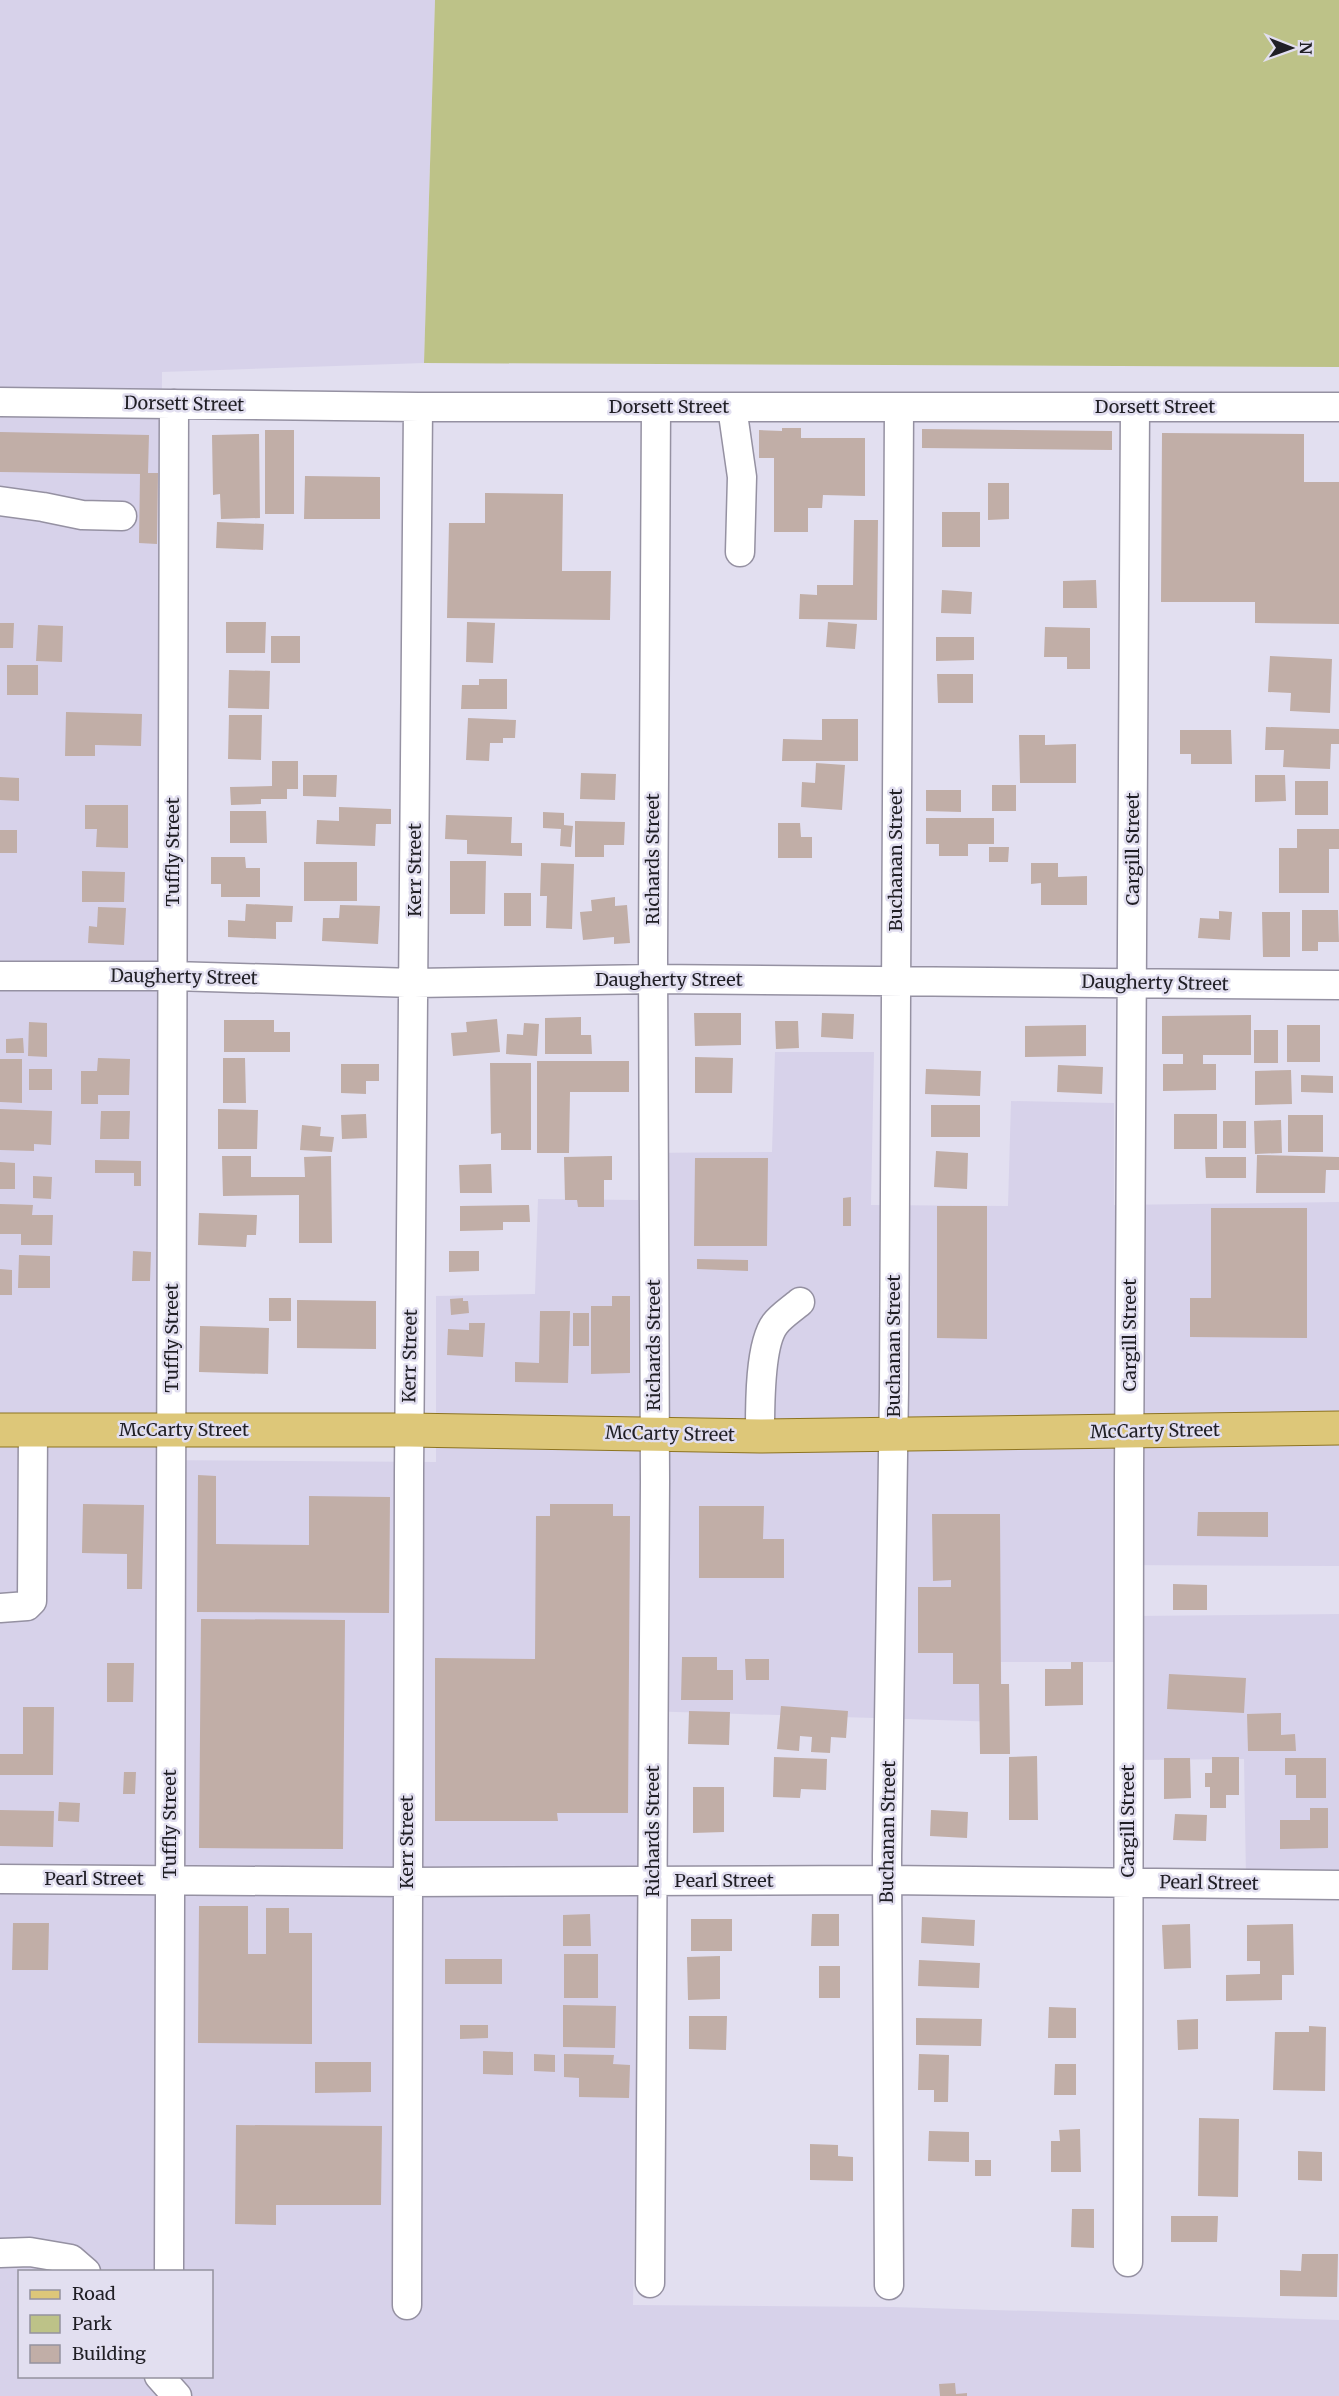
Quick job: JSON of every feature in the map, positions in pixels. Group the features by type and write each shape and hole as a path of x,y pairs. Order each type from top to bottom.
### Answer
{"main road":[{"name":"McCarty Street","path":"0,1430 409,1430 760,1436 1339,1428"}],"street":[{"name":"Dorsett Street","path":"0,402 418,407 1339,407"},
{"name":"Tuffly Street","path":"169,2270 174,404"},
{"name":"Richards Street","path":"650,2283 655,1433 653,979 656,406"},
{"name":"Kerr Street","path":"407,2305 409,1430 418,407"},
{"path":"732,407 741,469 740,552"},
{"name":"Buchanan Street","path":"889,2285 886,1880 893,1435 899,407"},
{"name":"Cargill Street","path":"1128,2262 1129,1432 1135,407"},
{"path":"0,501 82,515 122,516"},
{"name":"Daugherty Street","path":"0,976 173,976 414,983 653,979 1339,985"},
{"path":"760,1436 760,1387 768,1341 774,1325 800,1302"},
{"path":"0,1608 27,1606 32,1601 33,1430"},
{"name":"Pearl Street","path":"0,1879 170,1878 407,1882 886,1880 1339,1885"},
{"path":"0,2253 30,2252 72,2259 85,2270"}],"shaded area":[{"path":"0,0 435,0 424,363 162,372 157,1460 436,1462 436,1296 535,1294 538,1199 638,1200 640,1153 772,1152 775,1052 874,1052 871,1205 1008,1206 1011,1101 1114,1103 1114,1205 1339,1202 1339,1566 1115,1565 1115,1662 1001,1662 1002,1722 645,1711 633,2305 892,2307 1339,2320 1339,2396 0,2396"},
{"path":"1339,1614 1339,1876 1246,1877 1244,1759 1135,1760 1134,1616"}],"green space":[{"path":"435,0 1339,0 1339,367 424,363"}],"building":[{"path":"782,428 801,428 801,438 865,438 865,496 823,495 822,508 808,508 808,532 774,532 774,458 759,458 759,430 782,431"},
{"path":"922,429 1112,431 1112,450 922,448"},
{"path":"265,430 294,430 294,514 265,514"},
{"path":"0,432 149,435 148,473 158,473 157,544 139,543 140,474 0,472"},
{"path":"1162,433 1304,434 1304,482 1339,482 1339,624 1255,623 1255,602 1161,602"},
{"path":"259,434 260,518 221,519 220,494 213,495 212,435"},
{"path":"305,476 380,477 380,519 304,519"},
{"path":"988,483 1009,483 1009,519 988,520"},
{"path":"485,493 563,494 562,571 611,571 610,620 447,618 449,523 485,523"},
{"path":"942,512 980,512 980,547 942,547"},
{"path":"854,520 878,520 877,620 799,619 800,594 817,595 817,585 853,585"},
{"path":"217,522 264,524 263,550 216,548"},
{"path":"1096,580 1097,608 1063,608 1063,581"},
{"path":"942,590 972,592 971,614 941,613"},
{"path":"226,622 266,622 265,653 226,653"},
{"path":"467,622 495,623 493,663 466,662"},
{"path":"828,622 857,624 855,649 826,647"},
{"path":"0,623 14,623 13,648 0,648"},
{"path":"38,625 63,626 62,662 36,661"},
{"path":"1045,627 1090,628 1090,669 1067,669 1067,657 1044,657"},
{"path":"271,636 300,636 300,663 271,663"},
{"path":"936,637 974,637 974,660 936,661"},
{"path":"1270,656 1332,659 1330,713 1290,711 1291,693 1268,692"},
{"path":"7,665 38,665 38,695 7,695"},
{"path":"229,670 270,671 269,709 228,708"},
{"path":"937,674 973,674 973,703 938,703"},
{"path":"479,679 507,679 507,709 461,709 462,685 479,685"},
{"path":"66,712 142,714 141,746 95,745 95,756 65,756"},
{"path":"229,715 262,715 261,760 228,759"},
{"path":"468,718 516,720 515,738 503,738 503,743 490,743 489,761 466,760"},
{"path":"822,719 858,719 858,761 782,761 783,739 822,740"},
{"path":"1266,727 1339,729 1339,744 1331,744 1330,769 1283,767 1284,750 1265,750"},
{"path":"1180,730 1231,730 1232,764 1191,764 1191,754 1180,754"},
{"path":"1019,735 1045,735 1045,745 1076,744 1076,783 1020,783"},
{"path":"272,761 298,761 298,789 287,789 287,799 261,799 261,804 231,805 230,787 272,786"},
{"path":"816,763 845,765 842,810 801,807 802,782 815,783"},
{"path":"581,773 616,774 615,800 580,799"},
{"path":"303,775 337,775 336,797 303,796"},
{"path":"1255,775 1285,775 1286,801 1255,802"},
{"path":"0,777 19,778 19,801 0,800"},
{"path":"1295,781 1328,781 1328,815 1295,815"},
{"path":"992,785 1016,785 1016,811 992,811"},
{"path":"926,790 961,790 961,812 926,811"},
{"path":"85,805 128,805 128,848 96,847 97,829 85,829"},
{"path":"339,807 391,809 391,824 376,824 375,846 316,844 317,820 339,821"},
{"path":"230,811 266,811 267,843 230,843"},
{"path":"543,812 564,813 564,825 573,826 571,847 560,846 561,829 543,828"},
{"path":"446,815 512,817 511,843 522,843 522,856 467,854 467,840 445,839"},
{"path":"926,818 994,818 994,844 968,844 968,856 939,856 939,844 926,844"},
{"path":"575,821 625,822 624,845 604,845 604,857 575,857"},
{"path":"778,823 800,823 801,837 812,837 812,858 778,858"},
{"path":"1297,829 1339,829 1339,849 1329,849 1329,893 1279,893 1279,848 1297,848"},
{"path":"0,830 17,830 17,853 0,853"},
{"path":"989,847 1009,847 1008,862 989,862"},
{"path":"211,857 245,857 246,868 260,868 260,897 221,897 221,884 211,884"},
{"path":"450,861 486,861 485,914 450,914"},
{"path":"304,862 357,862 357,901 304,901"},
{"path":"541,863 574,864 572,929 546,928 547,896 540,896"},
{"path":"1031,863 1058,863 1058,877 1087,876 1087,905 1041,905 1041,883 1031,884"},
{"path":"82,871 125,872 124,902 82,902"},
{"path":"504,893 531,893 531,926 504,926"},
{"path":"615,897 615,906 627,905 630,943 614,944 614,937 583,940 580,912 592,911 591,900"},
{"path":"246,904 293,906 292,922 276,922 276,939 228,937 228,920 245,921"},
{"path":"340,905 380,906 378,944 322,941 323,918 339,918"},
{"path":"98,907 126,908 124,945 88,943 89,926 97,927"},
{"path":"1302,910 1338,910 1339,942 1318,942 1318,951 1302,951"},
{"path":"1219,911 1232,912 1230,940 1198,938 1200,918 1219,919"},
{"path":"1262,912 1290,912 1290,957 1263,957"},
{"path":"694,1013 741,1013 741,1045 695,1046"},
{"path":"822,1013 854,1014 853,1039 821,1037"},
{"path":"1251,1015 1251,1055 1203,1055 1203,1064 1216,1064 1216,1090 1163,1091 1163,1064 1183,1064 1183,1054 1162,1054 1162,1016"},
{"path":"581,1017 581,1035 591,1035 592,1054 545,1054 545,1018"},
{"path":"497,1019 500,1052 453,1056 451,1033 467,1032 466,1022"},
{"path":"224,1020 274,1020 274,1032 290,1032 290,1052 224,1052"},
{"path":"775,1021 798,1021 799,1048 776,1049"},
{"path":"29,1022 47,1023 47,1057 28,1056"},
{"path":"524,1023 539,1024 537,1056 506,1054 507,1034 523,1035"},
{"path":"1086,1025 1086,1056 1025,1057 1025,1026"},
{"path":"1287,1025 1320,1025 1320,1062 1287,1062"},
{"path":"1254,1030 1278,1030 1278,1063 1254,1063"},
{"path":"23,1038 24,1053 6,1053 6,1039"},
{"path":"695,1057 733,1058 732,1093 695,1093"},
{"path":"98,1058 130,1059 129,1095 98,1095 98,1104 81,1104 81,1071 97,1071"},
{"path":"223,1058 245,1058 246,1103 223,1103"},
{"path":"0,1059 22,1059 22,1103 0,1102"},
{"path":"537,1061 629,1061 629,1092 570,1092 569,1153 537,1153"},
{"path":"490,1063 531,1063 531,1150 501,1150 501,1133 491,1134"},
{"path":"341,1064 379,1064 379,1081 366,1081 366,1094 341,1093"},
{"path":"1058,1065 1103,1067 1102,1094 1057,1092"},
{"path":"29,1069 52,1069 52,1090 29,1090"},
{"path":"926,1069 981,1071 980,1096 925,1094"},
{"path":"1291,1070 1292,1104 1255,1105 1255,1071"},
{"path":"1301,1075 1333,1076 1333,1093 1301,1092"},
{"path":"931,1105 980,1105 980,1137 931,1137"},
{"path":"0,1109 52,1111 51,1145 34,1144 34,1151 0,1150"},
{"path":"218,1109 258,1110 257,1149 218,1149"},
{"path":"101,1111 130,1111 129,1139 100,1139"},
{"path":"366,1114 367,1138 342,1139 341,1115"},
{"path":"1174,1114 1217,1114 1217,1149 1174,1149"},
{"path":"1288,1115 1323,1115 1323,1152 1288,1152"},
{"path":"1281,1120 1282,1153 1255,1154 1254,1121"},
{"path":"1223,1121 1246,1121 1246,1148 1223,1148"},
{"path":"302,1125 321,1127 320,1136 334,1137 332,1152 300,1150"},
{"path":"936,1151 968,1153 967,1189 934,1187"},
{"path":"1257,1155 1339,1157 1339,1170 1326,1170 1325,1193 1256,1193"},
{"path":"222,1156 251,1156 251,1177 305,1177 304,1157 331,1156 332,1243 299,1243 299,1195 223,1196"},
{"path":"612,1156 612,1180 604,1180 604,1207 578,1207 577,1200 565,1200 564,1157"},
{"path":"1205,1157 1246,1157 1246,1178 1206,1178"},
{"path":"695,1158 768,1158 767,1246 694,1246"},
{"path":"95,1160 141,1161 141,1186 134,1186 134,1173 95,1173"},
{"path":"0,1162 15,1163 15,1189 0,1189"},
{"path":"491,1164 492,1193 460,1193 459,1165"},
{"path":"33,1176 52,1177 51,1199 33,1198"},
{"path":"851,1197 851,1226 843,1226 843,1198"},
{"path":"0,1204 33,1205 32,1215 53,1215 52,1245 21,1245 21,1234 0,1234"},
{"path":"529,1205 530,1222 503,1222 503,1230 460,1231 460,1206"},
{"path":"937,1206 987,1206 987,1339 937,1338"},
{"path":"1211,1208 1307,1208 1307,1338 1190,1337 1190,1298 1211,1298"},
{"path":"199,1213 257,1215 256,1235 247,1235 246,1247 198,1245"},
{"path":"133,1251 151,1252 150,1281 132,1281"},
{"path":"449,1251 479,1251 479,1271 449,1272"},
{"path":"19,1255 50,1256 50,1288 18,1288"},
{"path":"697,1259 748,1260 748,1271 697,1269"},
{"path":"0,1269 12,1270 12,1295 0,1295"},
{"path":"612,1296 630,1296 630,1373 591,1374 591,1306 612,1306"},
{"path":"269,1298 291,1298 291,1321 269,1321"},
{"path":"463,1298 463,1301 468,1301 469,1313 451,1315 450,1299"},
{"path":"297,1300 376,1301 376,1349 297,1348"},
{"path":"540,1311 570,1311 568,1383 515,1382 515,1362 539,1363"},
{"path":"573,1313 589,1313 589,1346 573,1346"},
{"path":"469,1323 485,1323 483,1357 447,1355 448,1329 469,1330"},
{"path":"200,1326 269,1328 268,1374 199,1372"},
{"path":"198,1475 216,1476 216,1544 309,1545 309,1496 390,1497 389,1613 197,1612"},
{"path":"83,1504 144,1505 142,1589 127,1589 127,1554 82,1553"},
{"path":"550,1504 613,1504 613,1516 630,1516 628,1813 557,1813 558,1821 435,1821 435,1658 535,1659 536,1516 550,1516"},
{"path":"699,1506 764,1506 763,1539 784,1539 784,1578 699,1578"},
{"path":"1198,1512 1268,1512 1268,1537 1197,1536"},
{"path":"932,1514 1000,1514 1001,1684 1009,1684 1010,1754 980,1754 979,1684 953,1684 953,1653 918,1653 918,1587 951,1587 951,1580 933,1581"},
{"path":"1173,1584 1207,1585 1207,1610 1173,1610"},
{"path":"201,1619 345,1620 343,1849 199,1848"},
{"path":"682,1657 717,1657 717,1670 733,1670 733,1700 681,1700"},
{"path":"745,1659 769,1659 769,1680 746,1680"},
{"path":"1071,1662 1083,1662 1083,1705 1045,1706 1045,1669 1071,1669"},
{"path":"107,1663 134,1663 133,1702 107,1702"},
{"path":"1169,1674 1246,1678 1244,1713 1167,1709"},
{"path":"781,1706 848,1711 846,1738 831,1737 830,1753 811,1752 812,1737 800,1736 799,1751 777,1749"},
{"path":"23,1707 54,1707 53,1775 0,1775 0,1754 23,1754"},
{"path":"689,1711 730,1712 729,1745 688,1744"},
{"path":"1281,1713 1281,1735 1295,1734 1296,1751 1248,1751 1247,1714"},
{"path":"1037,1756 1038,1820 1009,1820 1009,1757"},
{"path":"774,1757 827,1759 826,1790 801,1789 800,1798 773,1797"},
{"path":"1212,1757 1239,1757 1239,1795 1226,1795 1226,1808 1210,1808 1210,1787 1205,1787 1205,1773 1212,1773"},
{"path":"1164,1758 1190,1758 1191,1798 1164,1799"},
{"path":"1285,1758 1326,1758 1326,1798 1296,1798 1296,1775 1285,1775"},
{"path":"124,1772 136,1772 135,1794 123,1794"},
{"path":"693,1787 724,1787 724,1832 693,1833"},
{"path":"59,1802 80,1803 79,1822 58,1821"},
{"path":"1310,1808 1328,1808 1328,1848 1280,1849 1280,1820 1310,1820"},
{"path":"0,1810 54,1811 53,1847 0,1846"},
{"path":"931,1810 968,1812 967,1838 930,1836"},
{"path":"1175,1814 1207,1815 1206,1841 1173,1840"},
{"path":"199,1906 248,1906 248,1954 266,1954 266,1908 289,1908 289,1933 312,1933 312,2044 198,2043"},
{"path":"590,1914 591,1946 563,1946 563,1915"},
{"path":"812,1914 839,1914 839,1946 811,1946"},
{"path":"922,1917 975,1920 974,1946 921,1943"},
{"path":"691,1919 732,1919 732,1951 691,1951"},
{"path":"13,1923 49,1923 48,1970 12,1970"},
{"path":"1190,1924 1191,1968 1164,1969 1162,1925"},
{"path":"1293,1924 1294,1975 1282,1975 1282,2000 1226,2001 1226,1975 1260,1974 1260,1961 1247,1961 1247,1925"},
{"path":"564,1954 598,1954 598,1998 564,1998"},
{"path":"720,1956 720,1999 688,2000 687,1957"},
{"path":"445,1959 502,1959 502,1984 445,1984"},
{"path":"919,1960 980,1963 979,1988 918,1986"},
{"path":"819,1966 840,1966 840,1998 819,1998"},
{"path":"563,2005 616,2006 615,2048 563,2047"},
{"path":"1049,2007 1076,2008 1076,2038 1048,2038"},
{"path":"689,2016 727,2016 726,2050 689,2049"},
{"path":"916,2018 982,2019 981,2046 916,2045"},
{"path":"1198,2019 1198,2049 1178,2050 1177,2020"},
{"path":"460,2025 488,2025 488,2038 460,2039"},
{"path":"1309,2026 1326,2027 1325,2091 1273,2090 1275,2032 1309,2032"},
{"path":"483,2051 513,2052 513,2075 483,2074"},
{"path":"534,2054 555,2055 555,2072 534,2071"},
{"path":"564,2054 614,2055 613,2064 630,2065 629,2098 579,2097 579,2078 564,2077"},
{"path":"919,2054 949,2055 948,2102 934,2102 934,2090 918,2090"},
{"path":"315,2062 371,2062 371,2092 315,2093"},
{"path":"1055,2064 1076,2064 1076,2095 1054,2095"},
{"path":"1199,2118 1239,2119 1238,2197 1198,2196"},
{"path":"236,2125 382,2126 381,2205 276,2205 276,2225 235,2224"},
{"path":"1080,2129 1081,2172 1051,2172 1051,2141 1060,2141 1059,2130"},
{"path":"929,2131 969,2132 969,2162 928,2161"},
{"path":"810,2144 838,2145 838,2156 853,2157 853,2181 810,2180"},
{"path":"1298,2151 1322,2152 1322,2181 1298,2180"},
{"path":"975,2160 991,2160 991,2176 975,2176"},
{"path":"1072,2209 1094,2209 1094,2248 1071,2247"},
{"path":"1171,2216 1218,2216 1217,2242 1171,2242"},
{"path":"1302,2254 1338,2254 1337,2297 1280,2296 1280,2270 1301,2271"},
{"path":"955,2383 956,2394 967,2393 967,2396 940,2396 939,2384"}]}
